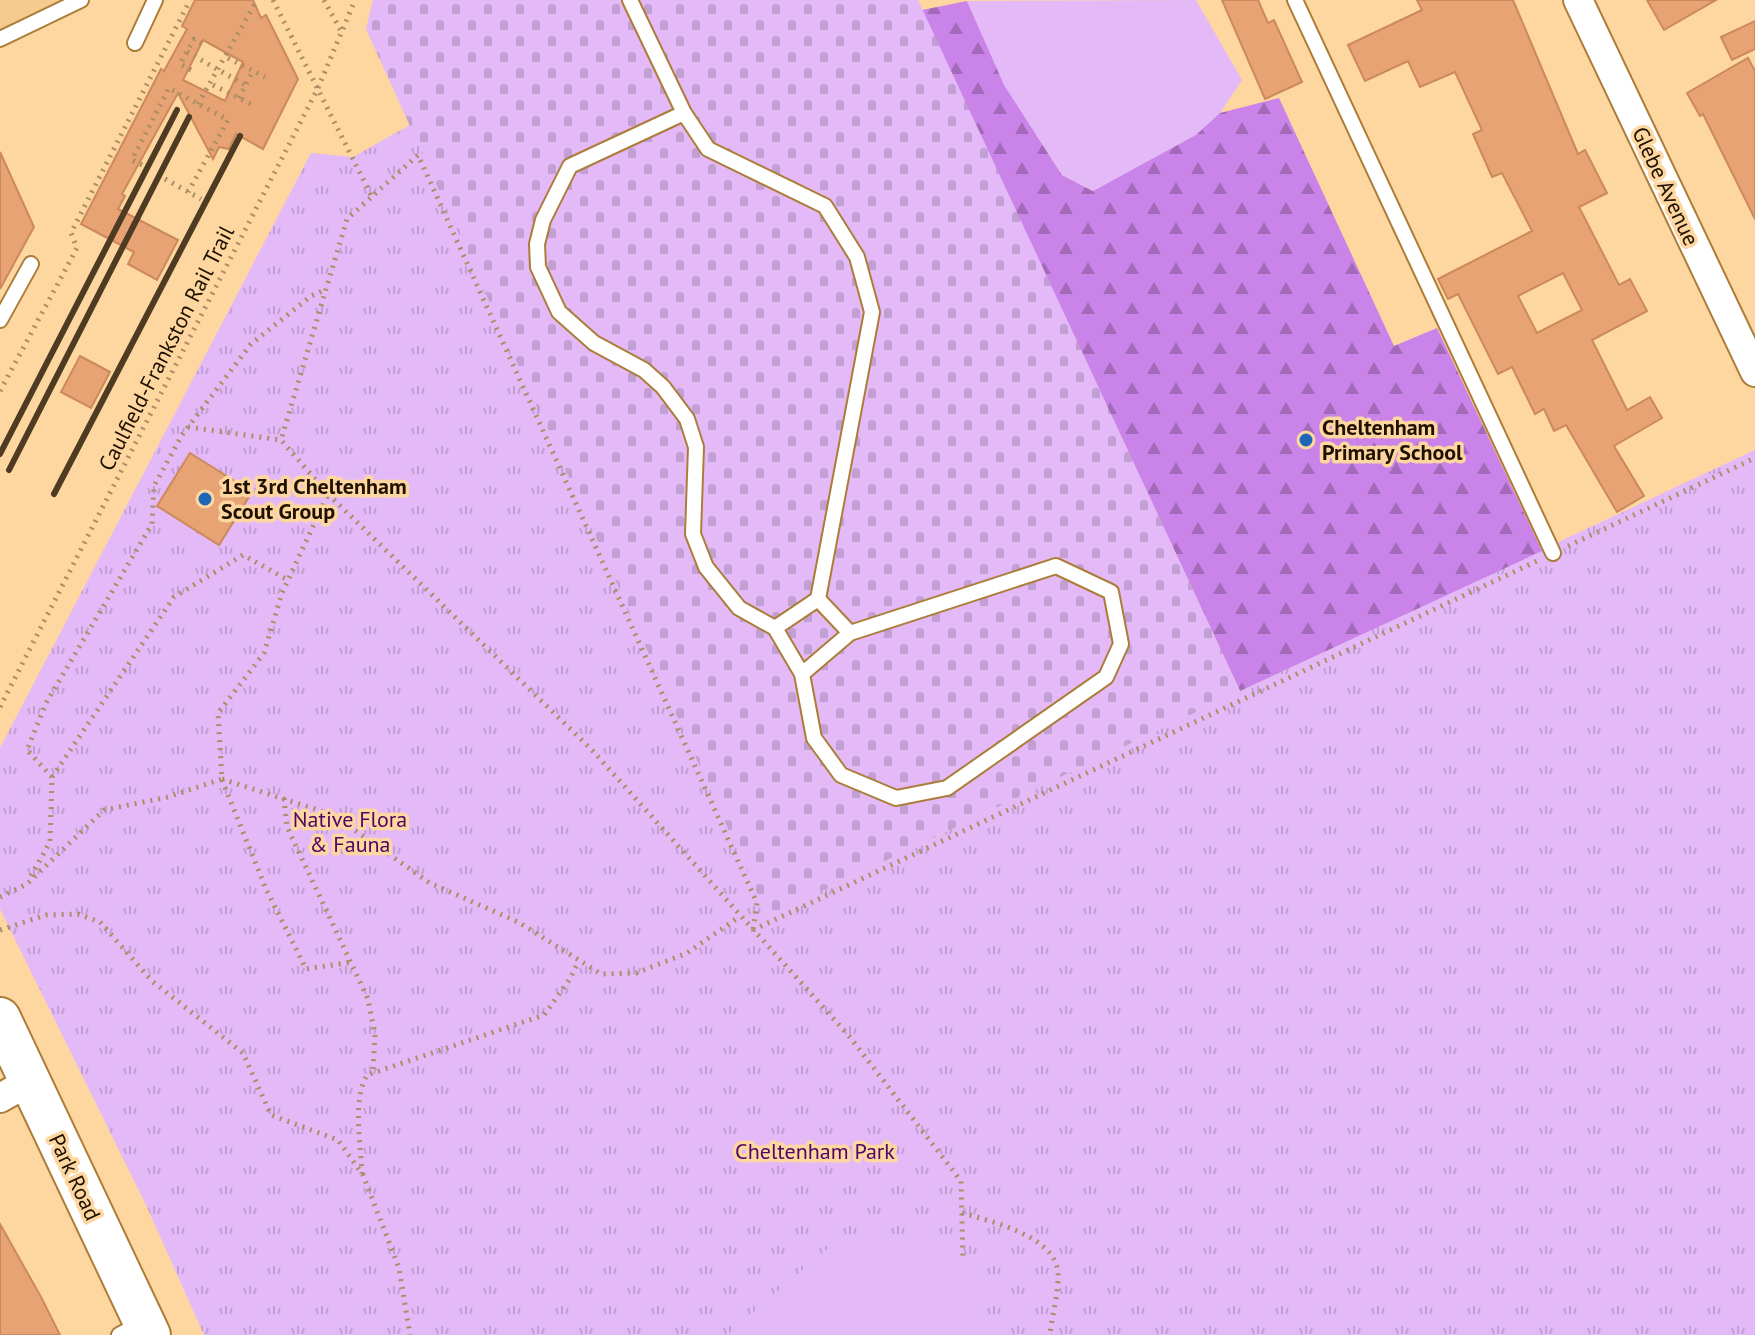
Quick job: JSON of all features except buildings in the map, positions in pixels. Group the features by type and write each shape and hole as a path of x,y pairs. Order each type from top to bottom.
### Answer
{"street":[{"name":"Glebe Avenue","path":"1578,0 1755,372"},
{"name":"Park Road","path":"0,1018 15,1089 137,1331"}],"lane":[{"path":"0,39 81,0"},
{"path":"135,43 155,0"},
{"path":"630,0 684,113 708,149 723,159 799,191 825,206 857,257 872,312 818,599 775,628"},
{"path":"1295,0 1553,553"},
{"path":"684,113 570,166 543,220 537,244 538,267 559,312 594,343 644,370 663,387 687,419 696,447 693,534 706,567 739,608 775,628 802,674 814,738 841,775 896,798 947,788 1106,677 1121,644 1111,592 1056,566 850,633 802,674"},
{"path":"0,320 31,264"},
{"path":"818,599 850,633"}],"path":[{"path":"0,391 77,248 71,233 190,0"},
{"path":"198,104 257,0"},
{"path":"273,0 371,195"},
{"path":"324,0 342,31"},
{"name":"Caulfield-Frankston Rail Trail","path":"0,707 318,88 355,0"},
{"path":"191,70 180,64 194,39 204,45"},
{"path":"187,52 245,85"},
{"path":"228,58 265,77"},
{"path":"239,98 253,71"},
{"path":"213,85 251,104"},
{"path":"142,165 132,160 169,88 228,120 188,192"},
{"path":"281,440 347,219 418,155 757,903 753,930"},
{"path":"165,179 201,199"},
{"path":"52,777 27,750 46,703 152,524 154,486 188,427 251,344 311,296 327,289"},
{"path":"188,427 281,440 328,494 591,749 849,1036 961,1181 963,1259"},
{"path":"753,930 1755,458"},
{"path":"328,494 288,580 264,653 218,713 222,779 261,878 306,969 352,962"},
{"path":"27,884 50,842 52,777 174,597 243,555 288,580"},
{"path":"0,897 27,884 104,810 168,797 222,779 333,815 430,883 518,922 601,974 636,973 687,953 739,917"},
{"path":"284,798 287,827 368,999 375,1035 373,1073"},
{"path":"0,930 46,915 78,914 100,922 152,981 243,1053 271,1115 338,1140 363,1175 399,1268 410,1335"},
{"path":"363,1175 362,1084 367,1075 544,1015 570,979 578,962"},
{"path":"962,1213 1017,1229 1049,1253 1058,1271 1050,1335"}],"shaded area":[{"path":"0,0 73,0 0,36"}],"green space":[{"path":"373,0 918,0 1240,691 768,917 366,29"},
{"path":"1196,0 1242,80 1220,113 1196,135 1093,191 1062,175 1004,85 967,1"},
{"name":"Cheltenham Primary School","path":"967,1 1006,87 1062,175 1093,191 1174,146 1220,113 1279,98 1394,346 1437,328 1542,551 1240,691 922,10"},
{"path":"415,122 768,917 1240,691 1755,450 1755,1335 204,1335 146,1205 0,909 0,748 311,153 353,157"},
{"path":"873,1230 933,1244 963,1258 978,1283 990,1335 727,1335 835,1242"}],"railway":[{"path":"0,454 177,110"},
{"path":"9,470 189,117"},
{"path":"54,494 240,136"}],"place":[{"name":"Cheltenham Primary School","path":"1306,440"},
{"name":"1st 3rd Cheltenham Scout Group","path":"205,499"}],"park label":[{"name":"Native Flora & Fauna","path":"350,832"},
{"name":"Cheltenham Park","path":"815,1151"}]}
